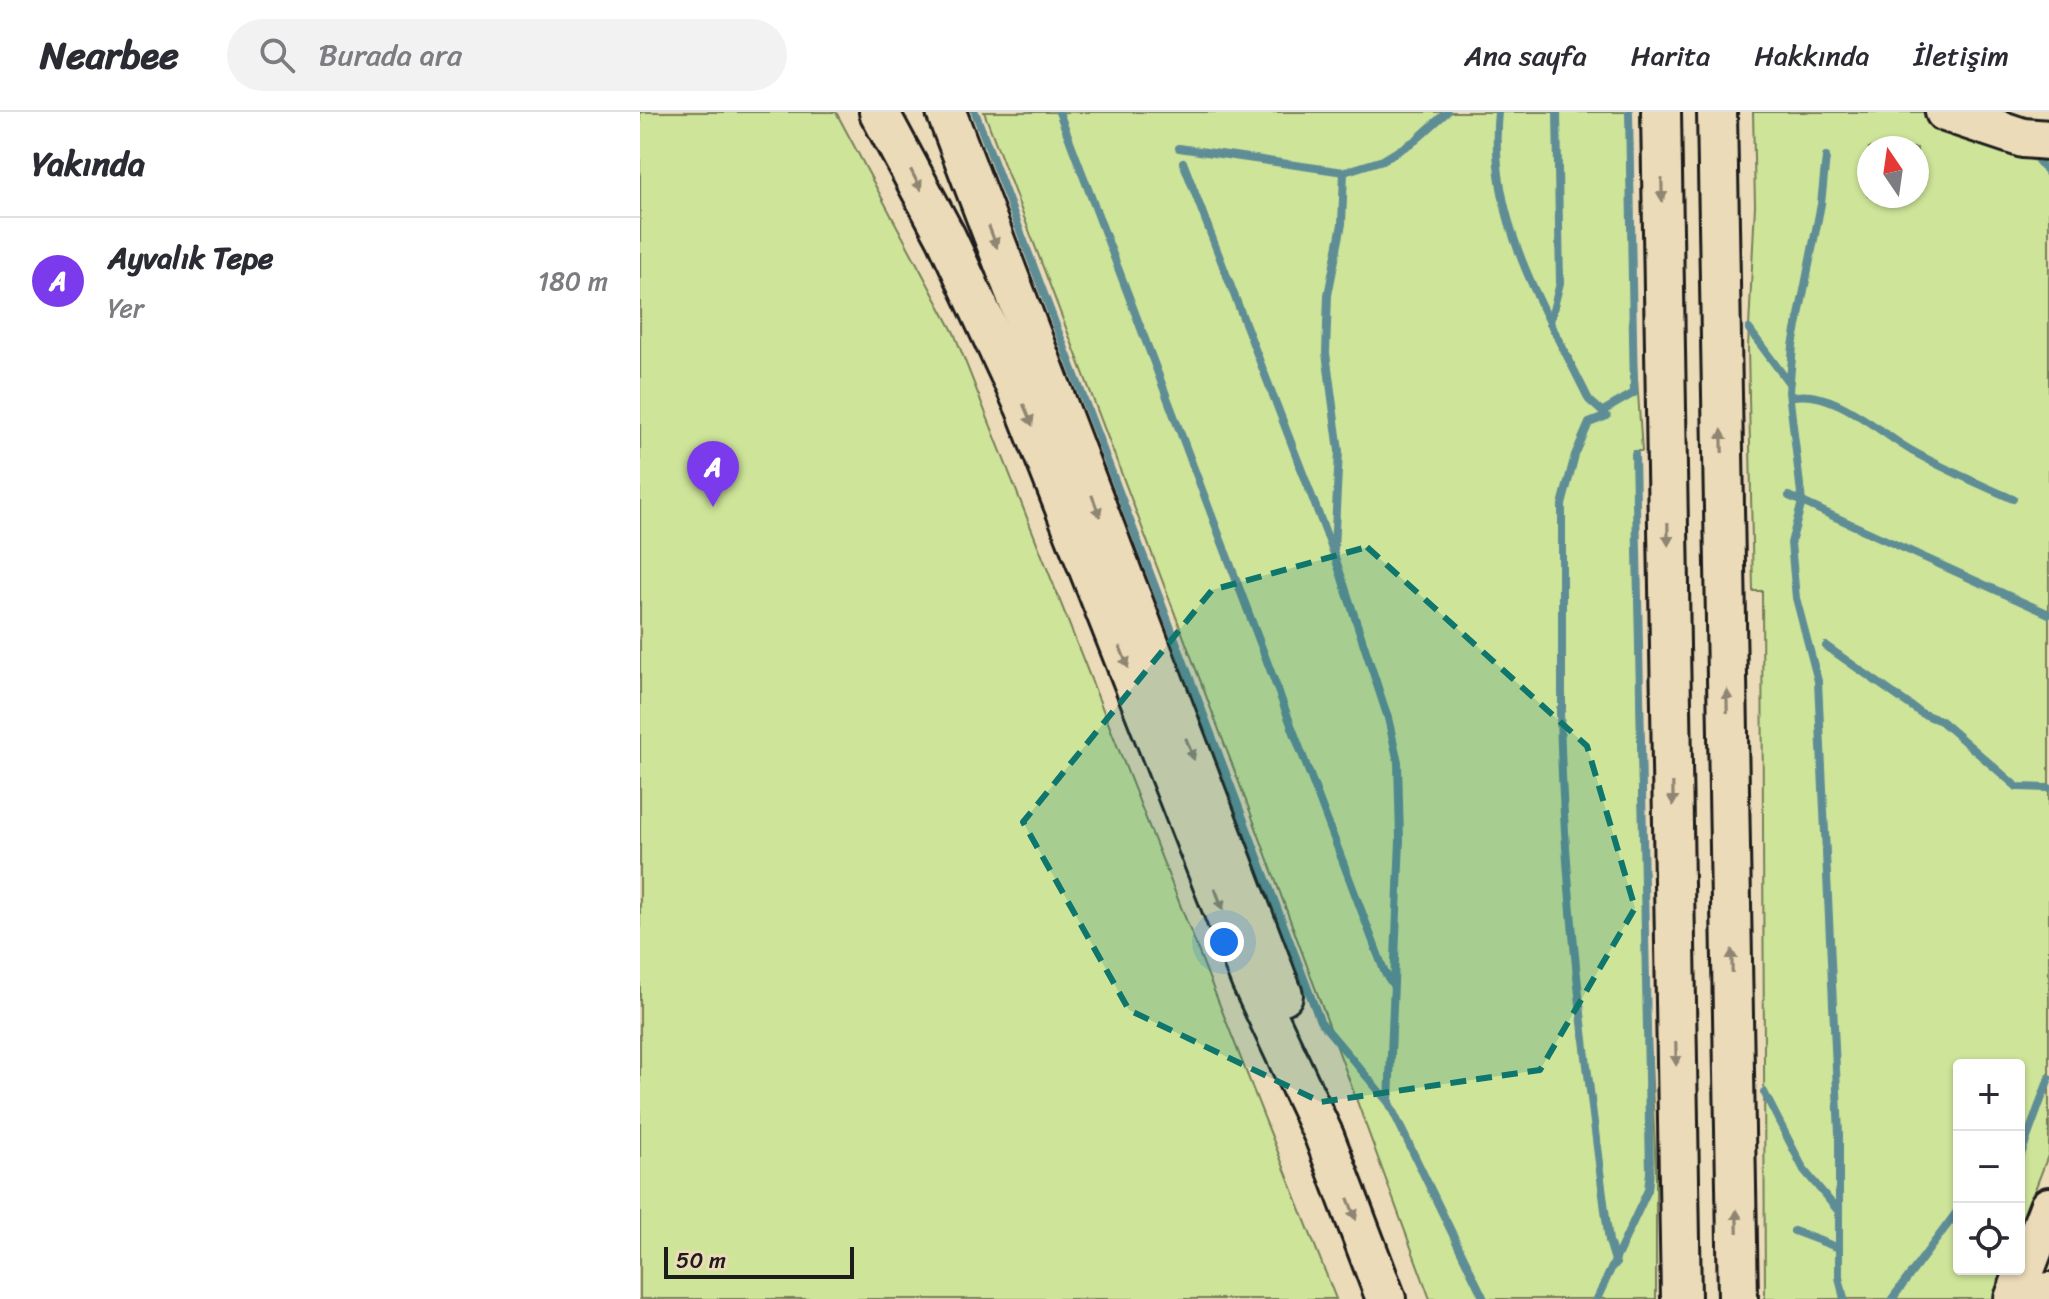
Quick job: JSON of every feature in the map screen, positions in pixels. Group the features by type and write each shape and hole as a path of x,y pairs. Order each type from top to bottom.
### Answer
{"highway":[{"path":"879,112 946,237 1025,407 1251,981 1324,1136 1386,1299"},
{"path":"946,112 1277,976 1324,1136"},
{"path":"1661,112 1681,1299"},
{"path":"1717,112 1738,1299"},
{"path":"1945,112 2023,138 2049,140"},
{"path":"2014,1299 2049,1207"},
{"path":"2046,1299 2049,1292"}],"highlighted area":[{"path":"1367,547 1587,746 1635,908 1540,1070 1321,1102 1129,1010 1023,822 1212,590"}],"green space":[{"path":"640,112 836,112 954,333 1336,1299 640,1299"},
{"path":"984,112 1629,112 1634,335 1642,451 1633,451 1639,789 1656,1174 1656,1299 1430,1299 1251,814"},
{"path":"1753,112 1922,112 2049,154 2049,1153 2025,1215 2025,1059 1953,1059 1953,1275 2002,1275 1993,1299 1765,1299 1762,591 1753,591 1748,348 1755,205"}],"waterway":[{"path":"975,112 1320,1021 1389,1103 1484,1299"},
{"path":"1059,112 1385,973 1393,985"},
{"path":"1179,148 1344,172 1383,160 1416,140 1447,112"},
{"path":"1498,112 1497,152 1501,189 1522,262 1589,400 1607,416 1589,423 1575,455 1562,505 1562,709"},
{"path":"1550,322 1560,283 1557,112"},
{"path":"1603,411 1634,393 1629,112"},
{"path":"2029,156 2036,158 2049,174"},
{"path":"1826,157 1821,204 1793,346 1789,392 1802,502 1791,543 1796,598 1818,681 1839,1134 1839,1277 1844,1299"},
{"path":"1183,162 1334,554 1388,718 1398,762 1400,840 1389,1102"},
{"path":"1334,549 1339,451 1326,353 1328,295 1342,224 1344,172"},
{"path":"1749,329 1789,383"},
{"path":"1790,397 1822,398 1838,404 1924,458 2013,499"},
{"path":"1597,1299 1648,1190 1650,1172 1635,454"},
{"path":"1789,496 2049,614"},
{"path":"1826,646 1921,713 1941,721 2017,787 2049,788"},
{"path":"1560,709 1566,843 1577,976 1609,1241 1616,1264"},
{"path":"2025,1144 2049,1078"},
{"path":"1764,1092 1804,1170 1839,1212"},
{"path":"1892,1299 1953,1217"},
{"path":"1794,1231 1839,1248"}],"place":[{"name":"Ayvalık Tepe","path":"713,507"}]}
